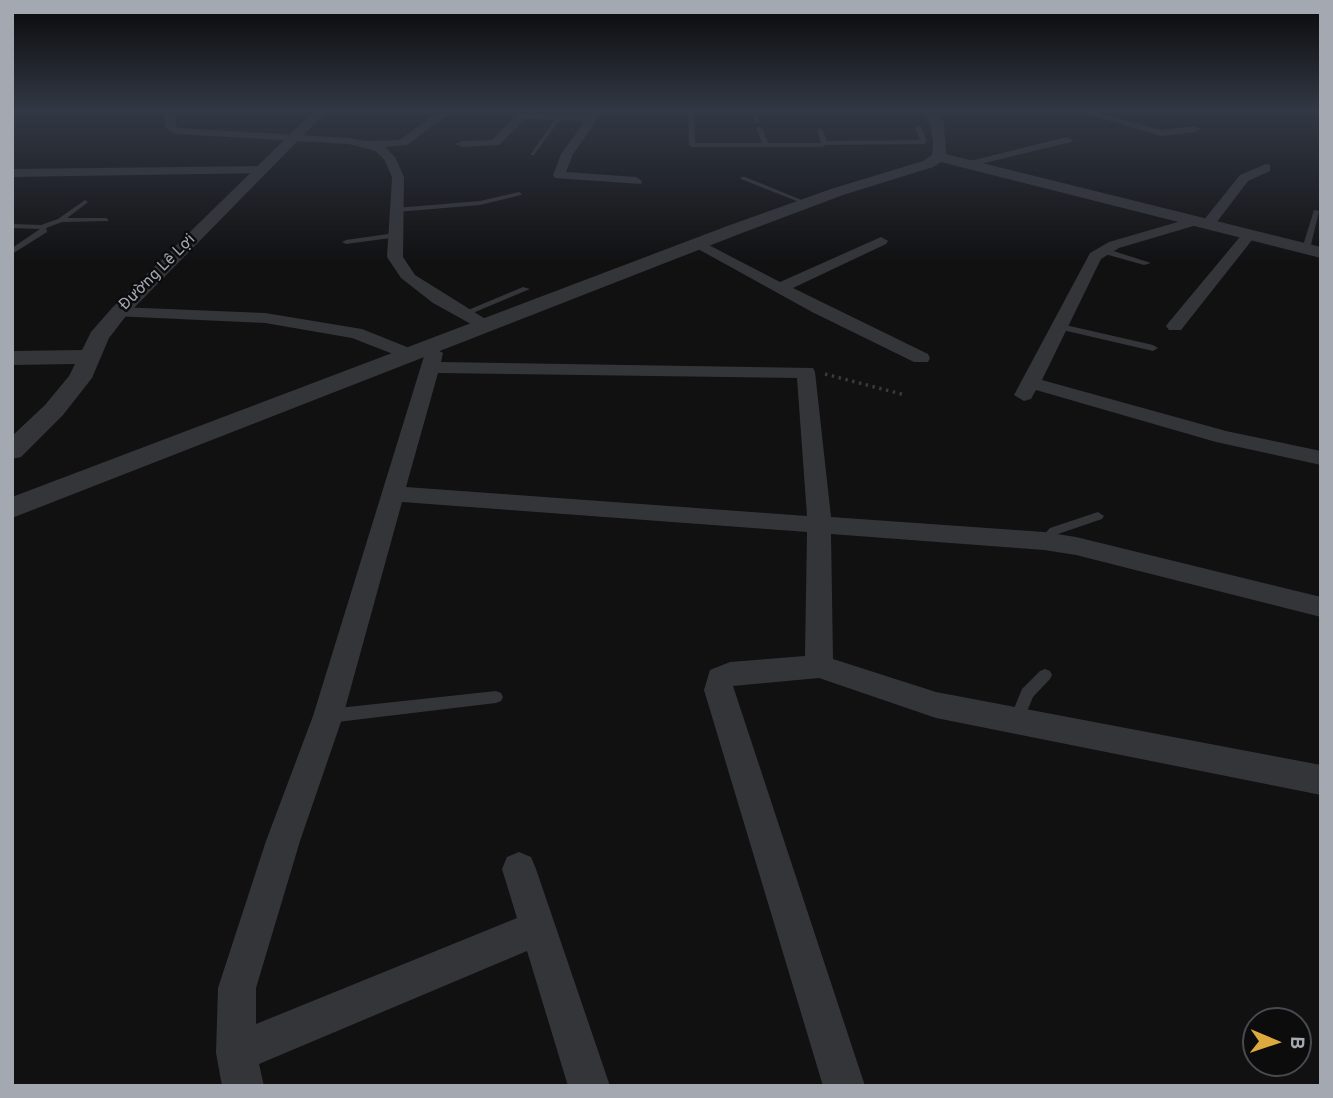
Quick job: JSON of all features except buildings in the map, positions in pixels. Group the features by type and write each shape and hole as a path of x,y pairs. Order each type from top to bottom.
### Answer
{"street":[{"name":"Đường Lê Lợi","path":"12,451 54,410 80,378 99,337 119,312 271,161"},
{"path":"391,161 398,177 395,257 409,278 486,325"},
{"path":"564,161 559,176 636,181"},
{"path":"12,508 426,356 486,325 696,244 806,203 912,170 930,161"},
{"path":"959,161 1313,251"},
{"path":"968,163 976,161"},
{"path":"1266,168 1244,178 1202,223 1101,250 1087,270 1028,389 1321,458"},
{"path":"16,175 263,170"},
{"path":"1175,326 1249,235"},
{"path":"780,288 881,241"},
{"path":"696,244 921,358"},
{"path":"119,312 199,313 290,322 356,333 426,356 806,372 819,497 819,666"},
{"path":"426,356 394,494 328,716 283,841 237,988 239,1069 538,928"},
{"path":"12,358 91,357"},
{"path":"394,494 1044,541 1076,546 1321,607"},
{"path":"844,1086 718,690 720,679 730,674 819,666 936,705 1321,780"},
{"path":"519,869 589,1086"}],"lane":[{"path":"743,178 806,203"},
{"path":"396,210 480,203 519,194"},
{"path":"12,226 42,227 61,219 85,202"},
{"path":"1313,251 1316,211"},
{"path":"61,219 106,219"},
{"path":"12,252 44,230 42,227"},
{"path":"346,242 395,235"},
{"path":"1101,250 1147,263"},
{"path":"465,313 526,289"},
{"path":"1061,327 1153,348"},
{"path":"1044,541 1054,531 1098,516"},
{"path":"1016,721 1027,693 1045,676"},
{"path":"328,716 496,697"}],"path":[{"path":"806,372 825,374 905,395"}]}
